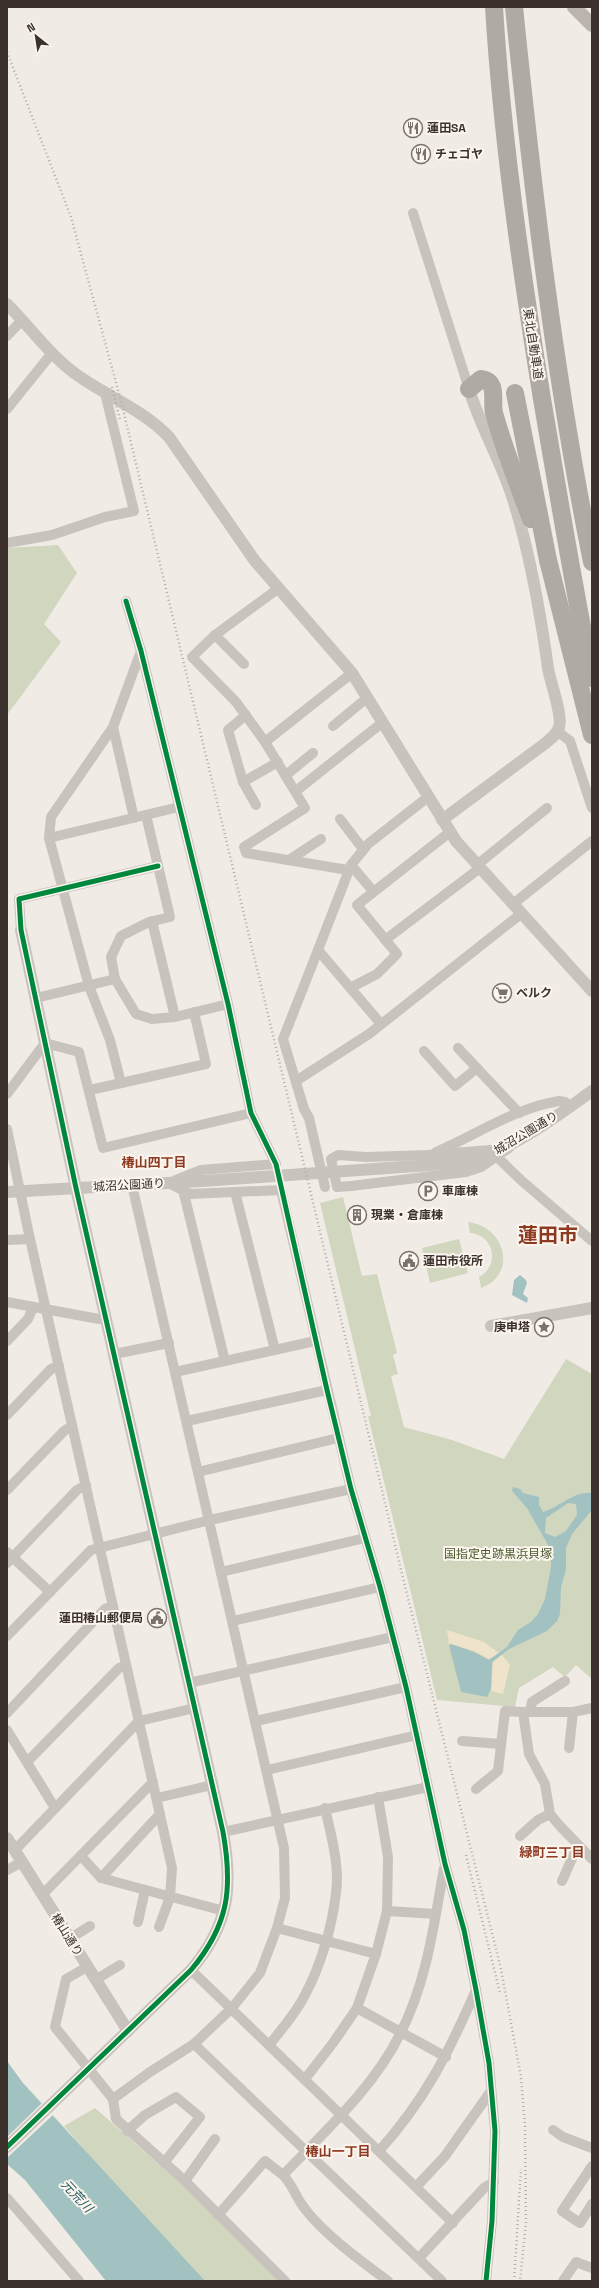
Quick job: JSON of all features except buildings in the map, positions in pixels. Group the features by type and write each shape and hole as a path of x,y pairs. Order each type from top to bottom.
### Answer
{"highway":[{"name":"東北自動車道","path":"494,7 504,116 527,302 570,567 592,678"},
{"name":"東北自動車道","path":"514,7 528,144 547,298 566,424 592,562"},
{"path":"469,389 481,379 489,382 492,387 493,408 503,442 548,560"},
{"path":"515,393 548,560 592,735"}],"main road":[{"path":"574,7 592,25"}],"street":[{"path":"413,213 474,406 512,495 525,542 543,627 550,676 560,719 558,731 543,745 442,820"},
{"path":"8,307 52,353 82,379 145,415 169,437 236,536 352,673 450,832 478,866 592,991"},
{"path":"7,336 22,320"},
{"path":"7,409 52,353"},
{"path":"7,543 52,535 105,517 134,511 105,393"},
{"path":"279,588 215,635 192,657 236,702 246,715 266,742 305,808 244,847 246,853 350,868 373,891"},
{"path":"126,601 142,651 179,808 228,1004 251,1113 276,1164 201,1170 169,1183"},
{"path":"215,635 244,664"},
{"path":"121,1083 110,1040 89,986 49,838 51,817 113,727 142,651"},
{"path":"266,742 352,673"},
{"path":"333,726 368,697"},
{"path":"246,715 228,730 243,782 256,805"},
{"path":"296,792 383,722"},
{"path":"113,727 134,818"},
{"path":"558,731 570,741 592,808"},
{"path":"286,775 313,753"},
{"path":"243,782 278,762"},
{"path":"325,1187 309,1118 304,1109 283,1039 350,868 363,849 387,828 428,797"},
{"path":"49,838 179,808"},
{"path":"385,940 478,866 547,808"},
{"path":"146,815 170,917 152,921 120,936 112,957 115,979 136,1014 152,1019 175,1017 228,1004"},
{"path":"340,819 363,849"},
{"path":"350,988 377,974 397,954 357,904 450,832"},
{"path":"289,860 321,839"},
{"path":"513,904 592,841"},
{"path":"7,2147 191,1970 211,1944 224,1912 229,1882 223,1832 76,1188 36,998 20,930 19,899 158,866"},
{"path":"296,1081 381,1024 522,913"},
{"path":"152,921 175,1017"},
{"path":"318,950 381,1024"},
{"path":"36,998 115,979"},
{"path":"90,1090 206,1064 194,1012"},
{"path":"45,1043 79,1052 90,1090 103,1148 251,1113"},
{"path":"7,1094 45,1043"},
{"path":"458,1048 519,1113"},
{"path":"424,1051 455,1086 477,1068"},
{"name":"城沼公園通り","path":"7,1192 203,1181 459,1163 501,1153 592,1091"},
{"path":"428,1155 519,1113 559,1101 565,1102 570,1106"},
{"path":"7,1129 30,1239 172,1868 170,1897 159,1927"},
{"path":"501,1153 481,1167 466,1172 366,1185 337,1187 331,1160 338,1155 366,1157 501,1153"},
{"path":"501,1153 522,1181 592,1241"},
{"path":"169,1183 190,1194 281,1190 338,1438 380,1587 406,1687 445,1864 464,1930 476,1990 491,2091 495,2131 494,2182 486,2281"},
{"path":"113,2099 150,2072 194,2044 232,2008 260,1973 277,1928 284,1898 285,1872 284,1848 278,1819 132,1185"},
{"path":"184,1190 225,1361"},
{"path":"236,1192 275,1350"},
{"path":"7,1240 30,1239"},
{"path":"7,1302 99,1319 106,1317"},
{"path":"7,1341 28,1319 33,1308"},
{"path":"491,1326 592,1308"},
{"path":"175,1372 315,1341"},
{"path":"114,1354 168,1342"},
{"path":"7,1415 51,1369 59,1366"},
{"path":"187,1421 326,1390"},
{"path":"7,1490 64,1431 72,1426"},
{"path":"198,1472 338,1438"},
{"path":"50,1592 9,1557 77,1490 86,1485"},
{"path":"7,1636 91,1550 100,1546 351,1488"},
{"path":"221,1572 365,1538"},
{"path":"233,1621 380,1587"},
{"path":"7,1713 105,1610 113,1606"},
{"path":"189,1682 393,1637"},
{"path":"27,1762 119,1668 126,1665"},
{"path":"566,1681 532,1702 526,1711 529,1754 544,1784 550,1814 592,1859"},
{"path":"256,1721 406,1687"},
{"path":"15,1850 139,1721 194,1708"},
{"path":"476,1789 498,1771 506,1711 573,1712 592,1708"},
{"path":"569,1748 573,1712"},
{"path":"7,1730 55,1808"},
{"path":"267,1770 417,1735"},
{"path":"462,1741 501,1744"},
{"path":"42,1895 153,1782"},
{"path":"157,1798 212,1785"},
{"path":"223,1832 325,1808 428,1787"},
{"path":"304,2079 333,2044 357,2008 376,1954 387,1911 388,1858 378,1797"},
{"path":"269,2045 305,1996 318,1969 326,1941 336,1892 335,1862 325,1808"},
{"path":"101,1878 160,1814"},
{"path":"520,1836 538,1820 550,1814"},
{"name":"椿山通り","path":"7,1838 128,2031"},
{"path":"562,1881 578,1845"},
{"path":"81,1856 101,1878 224,1912"},
{"path":"7,1870 22,1862"},
{"path":"283,2175 341,2114 364,2087 401,2033 426,1969 445,1864"},
{"path":"138,1922 145,1890"},
{"path":"387,1911 436,1914"},
{"path":"69,1939 90,1926"},
{"path":"277,1928 376,1954"},
{"path":"95,1980 120,1965"},
{"path":"87,1967 66,1979 55,2027 113,2099 116,2119 127,2131 185,2180 285,2281"},
{"path":"191,1970 453,2222"},
{"path":"379,2151 403,2124 446,2057 476,1990"},
{"path":"357,2008 446,2057"},
{"path":"194,2044 442,2281"},
{"path":"416,2187 445,2156 491,2091"},
{"path":"127,2131 145,2115 176,2097 200,2117 164,2163"},
{"path":"553,2130 564,2137 592,2148"},
{"path":"185,2180 215,2139"},
{"path":"218,2215 265,2161 292,2184 304,2208 323,2228 388,2281"},
{"path":"592,2166 562,2211 580,2224 592,2204"},
{"path":"419,2258 485,2187 494,2182"},
{"path":"7,2198 75,2280"},
{"path":"563,2281 576,2262 592,2268"}],"green space":[{"path":"58,545 77,573 44,624 61,642 7,715 7,548"},
{"name":"国指定史跡黒浜貝塚","path":"343,1197 362,1276 377,1274 397,1353 393,1355 398,1374 391,1376 404,1427 452,1440 504,1459 566,1359 592,1374 592,1679 576,1665 565,1677 553,1667 519,1688 515,1707 437,1700 368,1416 371,1416 320,1203"},
{"path":"468,1222 481,1226 492,1233 499,1242 503,1252 503,1263 500,1273 492,1282 481,1288 479,1277 486,1272 490,1266 492,1252 485,1239 470,1233"},
{"path":"459,1239 468,1273 430,1283 422,1248"},
{"path":"95,2108 190,2192 279,2281 203,2281 118,2189 64,2126"}],"sand":[{"path":"447,1630 484,1642 499,1653 489,1659 474,1651 451,1644 449,1645"},
{"path":"502,1655 510,1665 503,1694 491,1691 493,1662"}],"water":[{"path":"520,1275 526,1280 527,1283 523,1294 528,1298 527,1303 512,1295 514,1280"},
{"path":"513,1487 520,1489 523,1493 539,1497 539,1505 543,1512 579,1494 592,1493 592,1510 572,1534 566,1548 566,1569 561,1587 560,1614 557,1621 547,1631 509,1649 492,1662 491,1689 487,1697 461,1692 449,1645 451,1644 474,1652 489,1660 507,1647 518,1630 531,1622 538,1614 545,1599 551,1567 551,1552 548,1545 527,1508 512,1491","holes":["568,1503 576,1504 577,1515 566,1531 555,1537 545,1533 546,1518"]},
{"name":"元荒川","path":"7,2061 23,2083 205,2281 106,2281 25,2180 7,2164"}],"pier":[{"path":"43,2102 54,2114 7,2158 7,2137"}],"railway":[{"path":"7,52 71,217 121,401 403,1578 501,1969 521,2077 525,2126 526,2222 520,2281"},
{"path":"112,387 120,420"},
{"path":"466,1855 500,1993"},
{"path":"514,2281 521,2169"}],"cycle path":[{"path":"126,601 141,651 228,1004 251,1113 276,1164 351,1489 380,1587 406,1687 445,1864 464,1930 489,2063 495,2131 492,2221 486,2281"},
{"path":"7,2147 191,1970 204,1953 213,1937 225,1905 228,1871 223,1832 76,1188 21,930 19,899 158,866"}],"place":[{"name":"蓮田SA","path":"413,128"},
{"name":"チェゴヤ","path":"421,154"},
{"name":"ベルク","path":"502,993"},
{"name":"車庫棟","path":"428,1191"},
{"name":"現業・倉庫棟","path":"357,1215"},
{"name":"蓮田市役所","path":"409,1261"},
{"name":"庚申塔","path":"544,1327"},
{"name":"蓮田椿山郵便局","path":"157,1618"}],"district":[{"name":"椿山四丁目","path":"154,1162"},
{"name":"蓮田市","path":"548,1235"},
{"name":"緑町三丁目","path":"552,1852"},
{"name":"椿山一丁目","path":"338,2151"}]}
